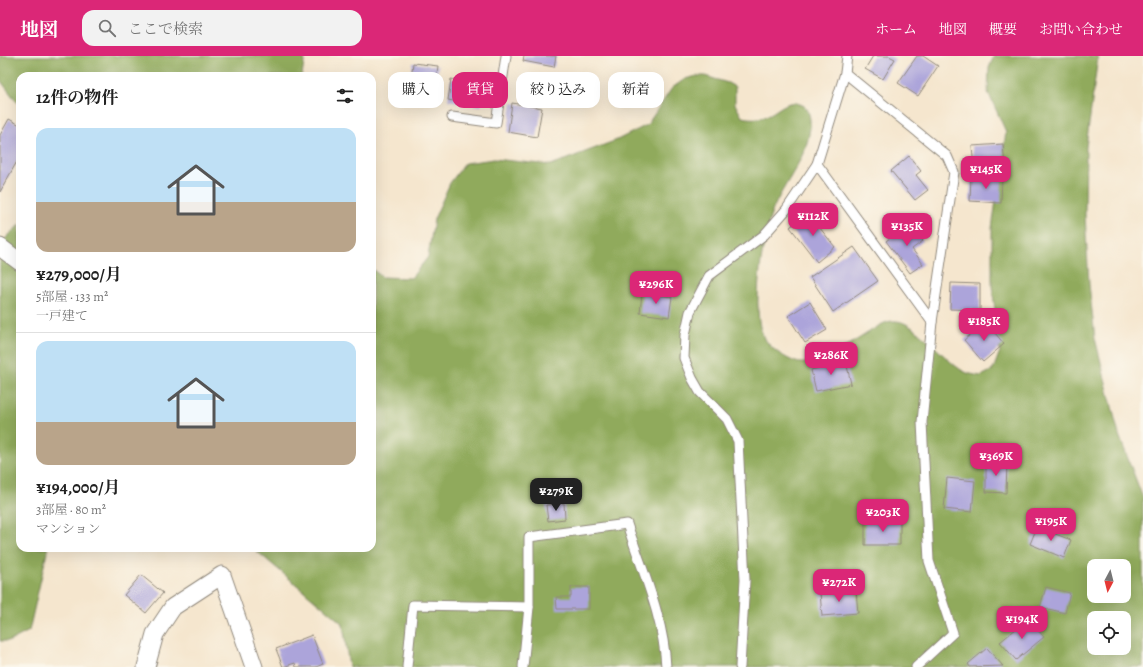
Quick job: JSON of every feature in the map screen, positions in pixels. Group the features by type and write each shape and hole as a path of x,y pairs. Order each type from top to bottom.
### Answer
{"street":[{"path":"0,247 16,259"},
{"path":"146,667 155,634 173,607 222,575 254,667"}],"lane":[{"path":"452,117 496,123 506,56"},
{"path":"740,667 745,580 738,441 727,419 700,392 692,378 684,358 685,335 690,312 709,276 764,235 786,210 816,164 845,73 847,56"},
{"path":"845,73 947,156 954,172 932,322 922,422 929,561 952,633 916,667"},
{"path":"816,164 932,322"},
{"path":"523,667 529,607 529,537 627,524 658,620 665,646 666,667"},
{"path":"407,667 413,605 529,607"}],"green space":[{"path":"0,56 305,56 303,72 16,72 16,101 0,80"},
{"path":"994,56 1098,56 1086,147 1085,215 1089,284 1095,338 1119,435 1143,498 1143,667 349,667 343,624 258,552 376,552 376,272 382,277 411,278 428,257 434,219 450,183 465,163 494,159 551,165 617,140 647,125 658,108 664,108 664,100 672,88 685,79 697,76 705,76 728,83 735,87 735,104 742,117 759,118 773,113 789,103 798,104 805,107 809,113 810,131 803,154 774,207 766,234 762,253 758,293 760,327 764,338 781,355 798,363 808,363 836,352 882,324 896,321 912,327 956,366 965,372 981,376 993,370 1000,351 992,286 992,228 1006,132 988,92 989,68"},
{"path":"16,228 16,552 47,552 29,631 10,641 0,641 0,244"}],"building":[{"path":"524,56 556,56 554,67 523,61"},
{"path":"873,56 889,56 895,59 883,79 865,69"},
{"path":"917,56 923,56 938,66 918,96 898,83"},
{"path":"413,63 438,66 437,72 412,72"},
{"path":"451,79 452,101 448,100"},
{"path":"512,103 516,104 516,108 542,108 537,137 508,132"},
{"path":"9,119 16,123 16,163 0,192 0,135"},
{"path":"1003,144 1005,166 974,169 972,146"},
{"path":"909,156 921,171 916,175 928,190 915,200 891,171"},
{"path":"971,176 1002,178 1001,203 970,201"},
{"path":"808,213 835,247 817,262 790,227"},
{"path":"910,223 923,241 912,249 923,264 910,273 886,241"},
{"path":"854,247 878,281 833,312 810,277"},
{"path":"951,283 980,284 980,310 950,309"},
{"path":"642,293 672,297 669,317 640,313"},
{"path":"810,302 827,330 805,343 788,316"},
{"path":"986,322 1004,344 983,362 964,340"},
{"path":"846,361 851,384 816,391 811,370"},
{"path":"986,462 1007,463 1006,493 986,492"},
{"path":"947,478 975,481 972,512 944,509"},
{"path":"564,503 565,519 548,521 546,505"},
{"path":"900,521 900,545 865,545 865,522"},
{"path":"1037,527 1071,540 1064,558 1030,544"},
{"path":"141,575 163,593 146,613 124,595"},
{"path":"571,587 589,587 589,609 557,609 556,597 571,597"},
{"path":"1046,587 1070,593 1065,613 1040,607"},
{"path":"856,590 858,613 822,616 820,593"},
{"path":"1028,619 1044,637 1016,660 1000,642"},
{"path":"312,635 323,664 316,667 296,667 295,663 283,667 276,649"},
{"path":"987,648 1003,666 970,667 968,664"}]}
